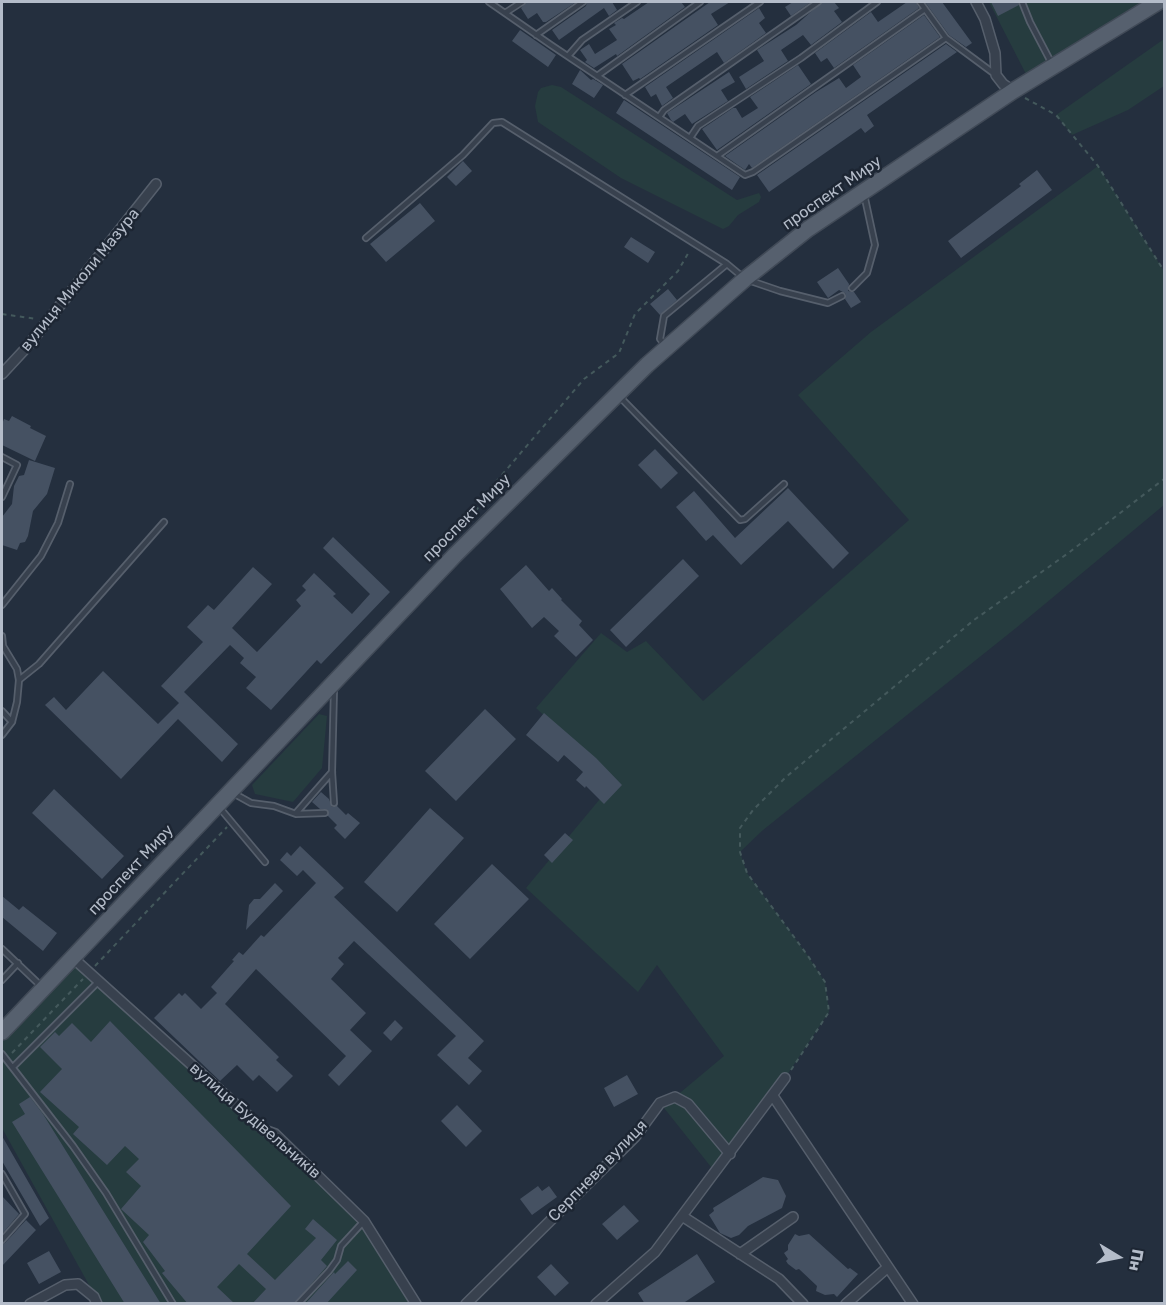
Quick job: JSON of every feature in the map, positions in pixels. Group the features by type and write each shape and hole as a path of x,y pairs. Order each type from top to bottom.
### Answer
{"main road":[{"name":"проспект Миру","path":"2,1032 455,555 667,347 745,279 808,229 1013,91 1158,2"}],"street":[{"path":"976,2 985,19 995,53 996,75 1013,91"},
{"name":"вулиця Миколи Мазура","path":"2,374 27,347 156,184"},
{"name":"вулиця Будівельників","path":"73,957 264,1130 274,1134 364,1221 416,1304"},
{"path":"596,1304 655,1252 785,1078"},
{"path":"772,1096 913,1304"},
{"name":"Серпнева вулиця","path":"466,1304 635,1137 660,1104 675,1097 688,1104 730,1154"},
{"path":"682,1216 778,1279 803,1304"},
{"path":"740,1254 793,1217"},
{"path":"846,1304 888,1267"},
{"path":"30,1304 65,1285 78,1284 94,1297 97,1304"},
{"path":"607,1294 614,1304"}],"lane":[{"path":"489,2 745,175 753,172 946,38"},
{"path":"505,13 522,2"},
{"path":"536,34 583,2"},
{"path":"568,56 582,40 637,2"},
{"path":"597,76 700,2"},
{"path":"626,95 759,2"},
{"path":"659,117 664,110 818,2"},
{"path":"690,138 698,126 801,58 878,2"},
{"path":"920,2 946,38 996,75"},
{"path":"1022,2 1053,66"},
{"path":"717,156 925,9"},
{"path":"366,238 463,155 493,123 502,122 727,264 745,279 780,291 828,303 843,296"},
{"path":"852,288 867,273 875,245 864,192"},
{"path":"667,347 660,339 664,316 727,264"},
{"path":"617,394 740,520 745,519 784,484"},
{"path":"2,457 17,465 2,498"},
{"path":"2,605 41,556 58,523 70,484"},
{"path":"20,680 39,664 164,522"},
{"path":"2,636 3,646 17,669 20,680 12,722 2,735"},
{"path":"334,682 332,772 334,803"},
{"path":"2,711 12,722"},
{"path":"2,722 7,716"},
{"path":"296,814 332,772"},
{"path":"230,791 251,803 296,814 325,813"},
{"path":"217,805 265,862"},
{"path":"2,949 43,989"},
{"path":"2,980 18,963"},
{"path":"13,1067 99,981"},
{"path":"2,1054 106,1193 173,1304"},
{"path":"2,1174 25,1214 2,1240"},
{"path":"2,1191 8,1185"},
{"path":"298,1304 329,1271 337,1260 341,1245 364,1221"}],"path":[{"path":"1013,91 1056,115 1098,166 1164,271"},
{"path":"466,527 489,490 584,380 619,353 635,315 678,271 693,243"},
{"path":"2,314 48,321"},
{"path":"785,1078 829,1012 825,982 747,873 740,852 740,828 753,810 786,777 974,620 1067,554 1164,479"},
{"path":"6,1059 232,822"}],"green space":[{"path":"989,2 1144,2 1027,76"},
{"path":"1164,39 1164,86 1128,110 1072,135 1056,115"},
{"path":"552,85 561,87 737,200 759,193 761,197 759,202 738,215 729,226 723,229 621,178 538,122 535,106 538,92 541,88"},
{"path":"1098,166 1164,271 1164,505 1016,628 763,830 740,852 747,873 825,982 829,1012 785,1078 715,1172 660,1103 675,1097 724,1056 657,965 638,992 526,888 614,782 536,708 601,633 627,652 646,641 703,701 909,520 798,395 871,332"},
{"path":"319,714 327,716 322,768 293,802 255,794 252,785"},
{"path":"73,965 261,1135 272,1139 360,1224 410,1303 99,1303 2,1128 2,1040"}],"building":[{"path":"526,2 576,2 543,22 537,13 528,19 521,8"},
{"path":"587,2 612,2 617,10 609,16 604,8 559,40 552,30 586,6"},
{"path":"649,2 681,2 685,7 617,56 616,54 594,68 585,62 587,60 580,50 589,44 595,54 617,40 609,29 616,25 614,23"},
{"path":"710,2 730,2 711,14 718,25 640,79 633,81 622,64"},
{"path":"793,2 811,2 791,16 785,7"},
{"path":"822,2 834,2 839,8 834,11 842,22 811,45 803,35 781,50 788,61 746,89 739,77 764,61 757,50 796,25"},
{"path":"907,2 916,2 919,8 834,68 827,58 821,62 815,53 871,12 878,22"},
{"path":"925,2 942,2 972,43 966,47 949,35"},
{"path":"991,2 1018,2 1019,5 998,16"},
{"path":"759,8 765,18 759,23 766,33 724,63 717,52 666,87 673,98 662,106 656,94 651,97 645,87"},
{"path":"924,15 940,37 752,168 749,164 745,170 725,156 839,78 846,88 861,77 853,65"},
{"path":"520,30 556,55 548,67 512,41"},
{"path":"946,44 957,52 867,115 874,126 865,133 861,128 769,192 757,175"},
{"path":"798,65 811,84 717,150 702,129 733,108 736,108 742,118 758,108 750,97"},
{"path":"580,70 591,80 603,85 594,98 572,84"},
{"path":"729,72 735,82 721,90 728,101 692,124 685,114 673,122 671,120 667,113"},
{"path":"624,100 740,177 732,190 616,113"},
{"path":"463,161 472,171 456,186 447,177"},
{"path":"1037,170 1052,190 961,258 948,241 1021,186 1019,184"},
{"path":"420,203 435,221 386,262 370,244"},
{"path":"631,237 655,252 648,263 624,247"},
{"path":"838,268 849,284 848,291 854,292 861,302 851,308 845,299 845,293 839,290 828,298 817,282"},
{"path":"668,289 677,300 660,315 650,304"},
{"path":"12,416 46,436 35,461 2,445 2,424 4,419 9,421"},
{"path":"655,449 678,473 661,489 638,465"},
{"path":"29,460 55,468 47,494 33,511 28,536 25,542 20,543 17,550 2,545 2,517 12,504 14,486 19,476 24,475"},
{"path":"788,488 849,553 833,569 788,521 741,565 713,535 706,541 676,507 694,491 735,538"},
{"path":"333,537 390,592 321,664 317,660 271,710 246,688 256,677 240,663 244,658 230,645 184,692 238,744 222,762 178,719 121,779 45,705 54,697 66,710 103,671 158,724 179,703 161,686 203,642 187,627 208,605 214,610 253,567 272,584 232,628 257,652 301,606 296,600 306,590 302,586 314,573 336,594 333,596 352,614 370,594 323,548"},
{"path":"683,559 699,576 626,647 610,630"},
{"path":"526,565 549,591 552,588 582,621 579,625 593,640 576,657 554,636 559,631 544,617 532,628 500,589"},
{"path":"485,709 516,739 456,801 425,771"},
{"path":"544,713 596,758 622,785 604,804 586,786 585,788 576,780 583,772 564,755 558,762 526,735"},
{"path":"54,789 124,856 102,879 32,813"},
{"path":"321,792 329,799 332,807 337,806 346,815 348,813 360,823 345,839 334,828 337,825 328,816 328,810 320,809 312,802"},
{"path":"430,808 464,838 397,912 364,882"},
{"path":"565,833 573,840 552,863 544,855"},
{"path":"300,846 344,888 334,897 484,1041 468,1058 482,1071 469,1085 437,1055 456,1036 354,941 338,958 344,964 331,979 366,1013 350,1030 372,1051 339,1086 328,1075 346,1056 256,969 225,1004 279,1057 276,1060 293,1076 277,1092 259,1075 253,1081 237,1065 220,1081 154,1018 179,993 182,996 185,993 201,1009 217,993 211,987 239,952 243,955 261,935 264,937 316,883 303,870 297,876 280,860 287,852 291,856"},
{"path":"492,864 529,899 470,959 434,924"},
{"path":"275,883 283,891 246,930 249,905 254,899 260,899"},
{"path":"2,896 19,910 23,906 57,933 43,951 2,917"},
{"path":"395,1020 403,1028 391,1041 383,1033"},
{"path":"110,1021 291,1206 247,1254 275,1280 316,1238 305,1229 313,1219 337,1240 321,1260 327,1266 294,1304 252,1304 266,1289 239,1264 217,1287 235,1304 188,1304 162,1273 165,1271 143,1242 149,1235 121,1209 141,1186 126,1172 139,1159 125,1146 107,1165 73,1134 79,1127 40,1092 62,1069 40,1047 55,1032 59,1036 72,1023 91,1042"},
{"path":"627,1075 638,1094 614,1107 604,1088"},
{"path":"30,1097 43,1114 161,1304 125,1304 12,1122 25,1114 19,1104"},
{"path":"457,1105 482,1131 466,1147 441,1121"},
{"path":"2,1136 49,1218 40,1226 2,1161"},
{"path":"763,1177 778,1180 786,1196 782,1208 748,1226 739,1235 731,1238 720,1233 709,1215 714,1211 713,1208"},
{"path":"538,1186 542,1191 549,1186 557,1197 532,1215 520,1199"},
{"path":"2,1196 19,1214 2,1234"},
{"path":"624,1205 639,1221 617,1240 602,1224"},
{"path":"26,1220 36,1230 2,1266 2,1244"},
{"path":"795,1234 799,1236 809,1234 848,1269 858,1274 837,1297 834,1294 825,1295 816,1291 817,1286 799,1269 796,1270 786,1261 788,1259 784,1253 788,1250 788,1245"},
{"path":"49,1251 61,1272 39,1284 27,1263"},
{"path":"697,1254 715,1282 682,1304 645,1304 638,1293"},
{"path":"348,1261 357,1270 326,1304 305,1304 334,1272 335,1274"},
{"path":"551,1264 569,1283 555,1296 537,1277"}]}
